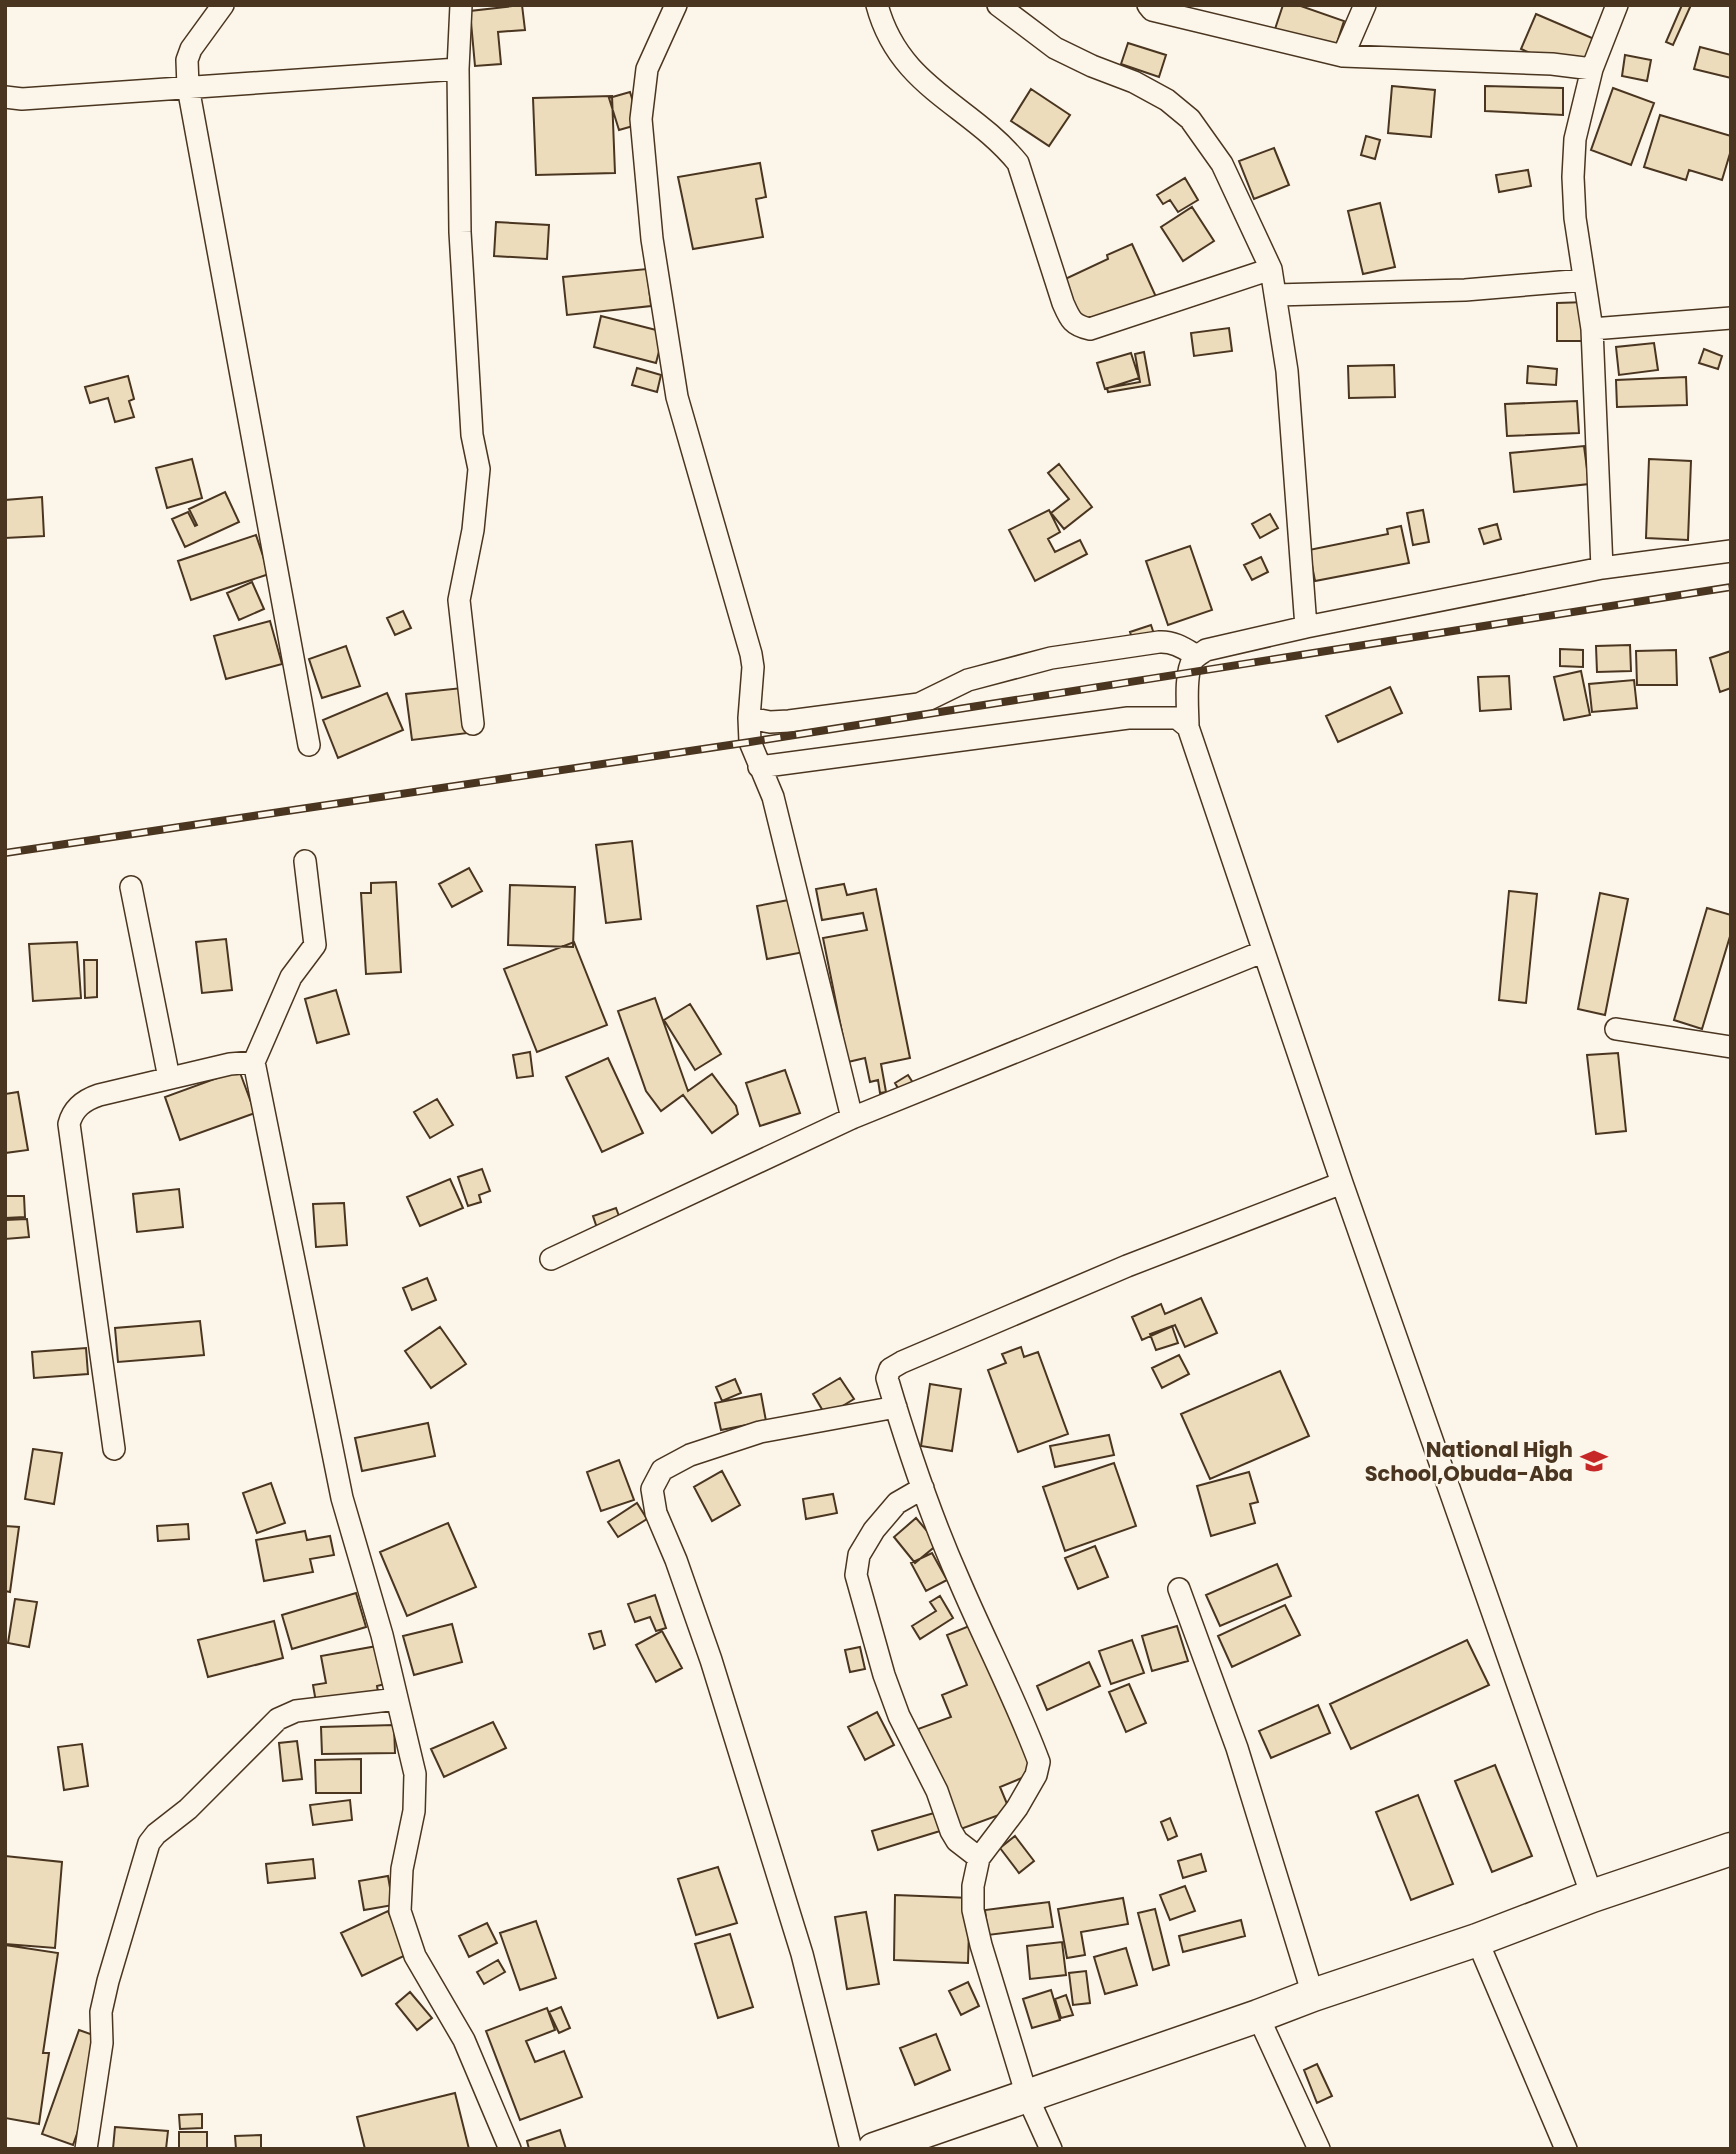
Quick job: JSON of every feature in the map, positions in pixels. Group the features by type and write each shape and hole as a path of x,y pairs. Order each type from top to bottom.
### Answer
{"highway":[{"path":"874,2149 1731,1849"}],"street":[{"path":"223,5 191,49 187,60 188,87 309,745"},
{"path":"461,5 458,69 460,232 472,435 479,469 473,530 459,600 473,724"},
{"path":"676,5 647,69 641,119 652,239 677,397 751,654 753,667 750,742 773,797 852,1118"},
{"path":"877,5 896,49 914,73 1002,146 1018,163 1063,303 1071,320 1078,326 1090,329 1271,269"},
{"path":"998,5 1055,48 1167,100 1190,119 1223,164 1271,269 1287,371 1306,627"},
{"path":"1148,5 1152,10 1343,56 1552,64 1592,69"},
{"path":"1343,56 1365,5"},
{"path":"1602,568 1592,328 1575,218 1573,177 1575,139 1592,69 1617,5"},
{"path":"5,97 22,99 458,69"},
{"path":"1275,295 1465,290 1584,280"},
{"path":"1592,328 1731,318"},
{"path":"1592,1896 1262,952 1188,727 1188,679 1191,663 1206,650 1306,627 1602,568 1731,551"},
{"path":"749,718 789,722 919,704 968,680 1051,658 1159,642 1180,646 1197,656"},
{"path":"759,767 1128,719 1177,718 1188,727"},
{"path":"305,861 315,945 291,977 254,1062 342,1498 382,1635 415,1774 414,1811 402,1869 400,1911 415,1956 464,2040 510,2149"},
{"path":"131,887 169,1078"},
{"path":"551,1259 852,1118 1262,952"},
{"path":"1616,1029 1731,1047"},
{"path":"114,1449 69,1124 72,1115 87,1099 230,1064 254,1062"},
{"path":"1051,2149 1027,2096 981,1945 973,1886 979,1858 1017,1808 1036,1775 1039,1762 958,1580 923,1488 887,1378 890,1369 902,1362 1128,1266 1342,1183"},
{"path":"851,2149 798,1941 710,1660 676,1560 656,1513 652,1489 663,1470 690,1455 760,1432 896,1407"},
{"path":"923,1488 897,1503 874,1530 859,1555 856,1575 884,1675 899,1716 937,1791 957,1841 979,1858"},
{"path":"1179,1589 1237,1748 1313,1995"},
{"path":"86,2149 102,2043 101,2012 149,1843 278,1720 296,1711 397,1699"},
{"path":"1477,1940 1566,2149"},
{"path":"1258,2016 1319,2149"}],"building":[{"path":"522,5 525,30 498,32 501,64 475,66 470,11"},
{"path":"1283,5 1298,5 1344,21 1334,52 1274,32"},
{"path":"1682,5 1691,5 1673,45 1666,42"},
{"path":"1536,14 1606,44 1591,79 1521,49"},
{"path":"1128,43 1166,55 1159,77 1121,64"},
{"path":"1700,47 1731,55 1731,78 1694,69"},
{"path":"1625,55 1651,60 1647,81 1622,76"},
{"path":"1392,86 1435,90 1431,137 1388,133"},
{"path":"1485,86 1563,88 1563,115 1485,111"},
{"path":"1613,88 1654,103 1631,165 1591,150"},
{"path":"1031,89 1070,115 1049,146 1011,121"},
{"path":"630,92 640,124 619,130 609,98"},
{"path":"612,96 615,173 536,175 533,98"},
{"path":"1660,115 1731,136 1731,150 1722,180 1689,170 1686,180 1644,167"},
{"path":"1366,136 1380,140 1375,159 1361,155"},
{"path":"1274,148 1289,185 1254,199 1239,161"},
{"path":"760,163 766,197 756,199 763,237 693,249 678,177"},
{"path":"1528,170 1531,186 1499,192 1496,175"},
{"path":"1185,178 1198,200 1178,212 1170,200 1163,204 1157,195"},
{"path":"1380,203 1395,267 1363,274 1348,211"},
{"path":"1192,207 1214,241 1183,261 1161,227"},
{"path":"496,222 549,225 547,259 494,256"},
{"path":"1132,244 1157,299 1085,331 1063,280 1108,259 1107,255"},
{"path":"647,269 651,306 567,315 563,277"},
{"path":"1587,302 1588,341 1557,341 1557,303"},
{"path":"601,316 664,332 656,363 594,347"},
{"path":"1229,328 1232,351 1194,356 1191,333"},
{"path":"1654,343 1658,370 1619,375 1616,347"},
{"path":"1704,349 1722,356 1718,369 1699,363"},
{"path":"1144,352 1150,385 1108,392 1107,388 1140,382 1135,354"},
{"path":"1131,353 1139,378 1105,389 1097,363"},
{"path":"1394,365 1395,397 1349,398 1348,366"},
{"path":"1528,366 1557,369 1556,385 1527,383"},
{"path":"637,368 661,375 657,392 632,385"},
{"path":"128,376 134,399 129,401 134,417 115,422 108,398 90,403 85,387"},
{"path":"1686,377 1687,405 1617,407 1616,380"},
{"path":"1577,401 1579,433 1507,436 1505,404"},
{"path":"1584,446 1589,484 1514,492 1510,453"},
{"path":"192,459 202,498 167,508 156,468"},
{"path":"1649,459 1691,461 1688,540 1646,538"},
{"path":"1059,464 1092,507 1064,529 1051,513 1069,499 1048,473"},
{"path":"225,492 239,522 185,547 172,519 188,512 195,526 197,525 189,509"},
{"path":"42,497 44,536 5,538 5,500"},
{"path":"1049,510 1060,532 1048,539 1055,552 1080,540 1087,554 1035,581 1009,530"},
{"path":"1423,510 1429,542 1413,545 1407,513"},
{"path":"1270,514 1278,528 1260,538 1252,524"},
{"path":"1497,524 1501,539 1484,544 1479,529"},
{"path":"1401,526 1409,563 1315,581 1309,550 1388,534 1387,529"},
{"path":"256,535 269,574 191,600 178,561"},
{"path":"1190,546 1212,610 1168,625 1146,561"},
{"path":"1261,557 1268,572 1252,580 1244,565"},
{"path":"252,582 264,609 239,620 227,593"},
{"path":"403,611 411,628 395,635 387,618"},
{"path":"270,621 282,664 226,679 214,636"},
{"path":"1151,625 1154,634 1133,641 1130,632"},
{"path":"1630,645 1631,671 1597,672 1596,646"},
{"path":"346,646 360,686 322,698 309,659"},
{"path":"1560,649 1583,650 1583,667 1560,666"},
{"path":"1676,650 1677,685 1637,685 1636,651"},
{"path":"1731,651 1731,688 1720,692 1710,658"},
{"path":"1581,671 1590,715 1564,720 1554,677"},
{"path":"1509,676 1511,709 1480,711 1478,677"},
{"path":"1634,680 1637,708 1592,712 1589,684"},
{"path":"1390,687 1402,713 1338,742 1326,716"},
{"path":"462,688 468,733 412,740 406,694"},
{"path":"387,693 403,730 338,758 323,720"},
{"path":"632,841 641,919 606,923 596,845"},
{"path":"469,868 482,891 452,907 439,884"},
{"path":"396,882 401,972 366,974 361,893 371,893 371,883"},
{"path":"844,884 847,895 876,889 910,1058 881,1064 886,1092 880,1093 878,1080 870,1082 865,1058 848,1062 823,938 867,930 863,913 822,920 816,889"},
{"path":"510,885 575,887 573,947 508,945"},
{"path":"1509,891 1537,894 1526,1003 1499,1000"},
{"path":"1600,893 1628,899 1605,1015 1578,1009"},
{"path":"794,899 804,952 767,959 757,906"},
{"path":"1707,908 1731,915 1731,933 1702,1029 1674,1020"},
{"path":"226,939 232,990 202,993 196,942"},
{"path":"77,942 81,998 33,1001 29,944"},
{"path":"574,942 607,1025 537,1052 504,969"},
{"path":"84,960 97,960 97,997 85,998"},
{"path":"336,990 349,1034 317,1043 305,999"},
{"path":"655,998 688,1091 712,1074 736,1106 738,1114 712,1133 683,1095 661,1111 646,1091 618,1011"},
{"path":"690,1004 721,1054 695,1070 664,1020"},
{"path":"530,1052 533,1076 517,1078 513,1055"},
{"path":"1618,1053 1626,1131 1596,1134 1587,1055"},
{"path":"608,1058 643,1133 602,1152 566,1077"},
{"path":"239,1070 255,1113 180,1140 165,1097"},
{"path":"785,1070 800,1113 760,1126 746,1083"},
{"path":"908,1075 915,1086 902,1095 895,1083"},
{"path":"18,1092 28,1150 5,1153 5,1094"},
{"path":"437,1099 453,1125 430,1138 414,1112"},
{"path":"482,1169 490,1191 479,1195 481,1202 468,1206 458,1177"},
{"path":"450,1179 463,1208 420,1226 407,1197"},
{"path":"179,1189 183,1227 137,1232 133,1194"},
{"path":"5,1196 24,1196 25,1217 5,1218"},
{"path":"344,1203 347,1245 316,1247 313,1204"},
{"path":"616,1208 626,1235 602,1243 593,1216"},
{"path":"27,1219 29,1237 5,1239 5,1220"},
{"path":"427,1278 436,1300 412,1310 403,1288"},
{"path":"1201,1298 1217,1333 1185,1347 1175,1325 1142,1340 1132,1317 1161,1304 1165,1314"},
{"path":"200,1321 204,1355 118,1362 115,1328"},
{"path":"1172,1326 1178,1343 1156,1350 1150,1334"},
{"path":"440,1327 466,1364 431,1388 405,1351"},
{"path":"1021,1347 1024,1357 1038,1352 1068,1434 1018,1452 988,1370 1006,1363 1002,1354"},
{"path":"86,1348 88,1374 34,1378 32,1352"},
{"path":"1179,1355 1189,1374 1162,1388 1152,1368"},
{"path":"1280,1371 1309,1436 1210,1479 1181,1414"},
{"path":"840,1378 854,1399 826,1416 813,1394"},
{"path":"735,1379 741,1393 722,1401 716,1387"},
{"path":"930,1384 961,1389 952,1451 921,1446"},
{"path":"761,1394 766,1421 721,1430 715,1403"},
{"path":"428,1423 435,1456 362,1471 355,1438"},
{"path":"1109,1435 1114,1455 1055,1467 1050,1446"},
{"path":"33,1449 62,1453 54,1504 25,1499"},
{"path":"619,1460 634,1500 601,1511 587,1472"},
{"path":"1114,1463 1136,1526 1065,1551 1043,1487"},
{"path":"722,1471 740,1505 712,1521 694,1487"},
{"path":"1249,1472 1258,1502 1250,1504 1255,1523 1211,1536 1197,1486"},
{"path":"271,1483 285,1523 257,1533 243,1493"},
{"path":"833,1494 837,1513 806,1519 803,1499"},
{"path":"637,1503 647,1519 618,1537 608,1522"},
{"path":"916,1518 938,1544 915,1563 894,1537"},
{"path":"448,1523 476,1587 407,1616 380,1552"},
{"path":"188,1524 189,1539 158,1541 157,1526"},
{"path":"5,1526 19,1527 10,1592 5,1591"},
{"path":"305,1531 307,1540 330,1536 334,1555 310,1559 313,1572 264,1581 256,1540"},
{"path":"1095,1546 1108,1577 1078,1589 1065,1558"},
{"path":"932,1553 947,1580 926,1591 911,1563"},
{"path":"1277,1564 1291,1596 1220,1626 1206,1595"},
{"path":"356,1593 366,1627 292,1649 282,1615"},
{"path":"655,1595 666,1628 656,1631 650,1617 635,1622 628,1604"},
{"path":"940,1596 953,1618 920,1639 912,1626 936,1611 930,1602"},
{"path":"15,1599 37,1602 29,1647 8,1643"},
{"path":"1285,1605 1300,1635 1232,1667 1218,1636"},
{"path":"274,1621 283,1658 208,1677 198,1640"},
{"path":"979,1622 1039,1771 1000,1787 1010,1811 958,1830 918,1729 951,1717 942,1695 967,1685 947,1635"},
{"path":"452,1624 462,1662 414,1675 403,1636"},
{"path":"1177,1626 1188,1661 1152,1671 1142,1636"},
{"path":"601,1631 605,1645 594,1649 589,1634"},
{"path":"662,1631 682,1668 656,1682 636,1645"},
{"path":"1132,1640 1144,1673 1111,1684 1099,1651"},
{"path":"1467,1640 1489,1685 1351,1749 1330,1704"},
{"path":"377,1646 385,1684 377,1686 381,1709 317,1708 313,1685 326,1683 321,1656"},
{"path":"860,1647 865,1669 850,1672 845,1650"},
{"path":"1089,1662 1100,1686 1047,1710 1037,1686"},
{"path":"1129,1684 1146,1723 1126,1732 1109,1692"},
{"path":"1318,1705 1330,1733 1271,1758 1259,1731"},
{"path":"877,1712 894,1745 865,1760 848,1727"},
{"path":"493,1722 506,1748 444,1777 431,1749"},
{"path":"394,1725 395,1753 322,1754 321,1727"},
{"path":"297,1741 302,1779 283,1781 279,1743"},
{"path":"82,1744 88,1786 64,1790 58,1747"},
{"path":"361,1759 361,1793 316,1793 315,1760"},
{"path":"1495,1765 1532,1856 1492,1872 1455,1781"},
{"path":"1418,1795 1453,1884 1411,1900 1376,1812"},
{"path":"350,1800 352,1820 313,1825 310,1805"},
{"path":"934,1813 940,1831 878,1850 872,1831"},
{"path":"1170,1818 1177,1836 1168,1840 1161,1822"},
{"path":"1015,1836 1034,1861 1019,1873 1000,1848"},
{"path":"1201,1854 1206,1871 1183,1878 1178,1861"},
{"path":"5,1856 62,1862 55,1948 5,1944"},
{"path":"313,1859 315,1878 268,1883 266,1864"},
{"path":"718,1867 737,1923 696,1935 678,1879"},
{"path":"388,1876 393,1905 364,1910 359,1881"},
{"path":"1185,1886 1195,1911 1170,1920 1160,1895"},
{"path":"895,1895 970,1898 968,1963 894,1960"},
{"path":"1123,1898 1128,1924 1081,1932 1085,1955 1067,1958 1058,1909"},
{"path":"1049,1902 1053,1927 988,1935 985,1910"},
{"path":"1155,1909 1169,1965 1153,1970 1138,1913"},
{"path":"388,1911 408,1954 362,1976 341,1933"},
{"path":"866,1912 879,1984 847,1989 835,1917"},
{"path":"1241,1920 1245,1936 1183,1952 1179,1936"},
{"path":"536,1921 556,1978 520,1990 500,1933"},
{"path":"487,1923 497,1943 469,1957 459,1936"},
{"path":"730,1934 753,2007 718,2018 695,1944"},
{"path":"1062,1942 1066,1975 1030,1979 1027,1946"},
{"path":"5,1945 58,1953 43,2053 49,2053 39,2124 5,2118"},
{"path":"1126,1948 1137,1985 1105,1994 1094,1957"},
{"path":"498,1960 505,1972 484,1984 477,1972"},
{"path":"1086,1971 1090,2003 1073,2005 1069,1973"},
{"path":"968,1982 979,2006 961,2015 949,1991"},
{"path":"1051,1990 1060,2020 1032,2028 1023,1999"},
{"path":"410,1992 432,2018 417,2030 396,2004"},
{"path":"1066,1995 1073,2015 1061,2018 1055,1999"},
{"path":"561,2007 570,2028 559,2033 549,2012"},
{"path":"547,2008 555,2030 526,2041 535,2062 564,2051 582,2097 520,2120 486,2031"},
{"path":"79,2030 110,2041 73,2145 42,2134"},
{"path":"936,2034 950,2070 915,2085 900,2048"},
{"path":"1317,2064 1332,2096 1317,2103 1304,2070"},
{"path":"455,2093 469,2149 365,2149 357,2117"},
{"path":"202,2114 202,2128 180,2129 179,2115"},
{"path":"115,2127 168,2131 166,2149 113,2149"},
{"path":"560,2130 566,2149 529,2149 527,2141"},
{"path":"179,2132 207,2132 207,2149 179,2149"},
{"path":"261,2135 261,2149 236,2149 235,2136"}],"railway":[{"path":"5,853 750,742 1731,587"}],"place":[{"name":"National High School,Obuda-Aba","path":"1594,1461"}]}
